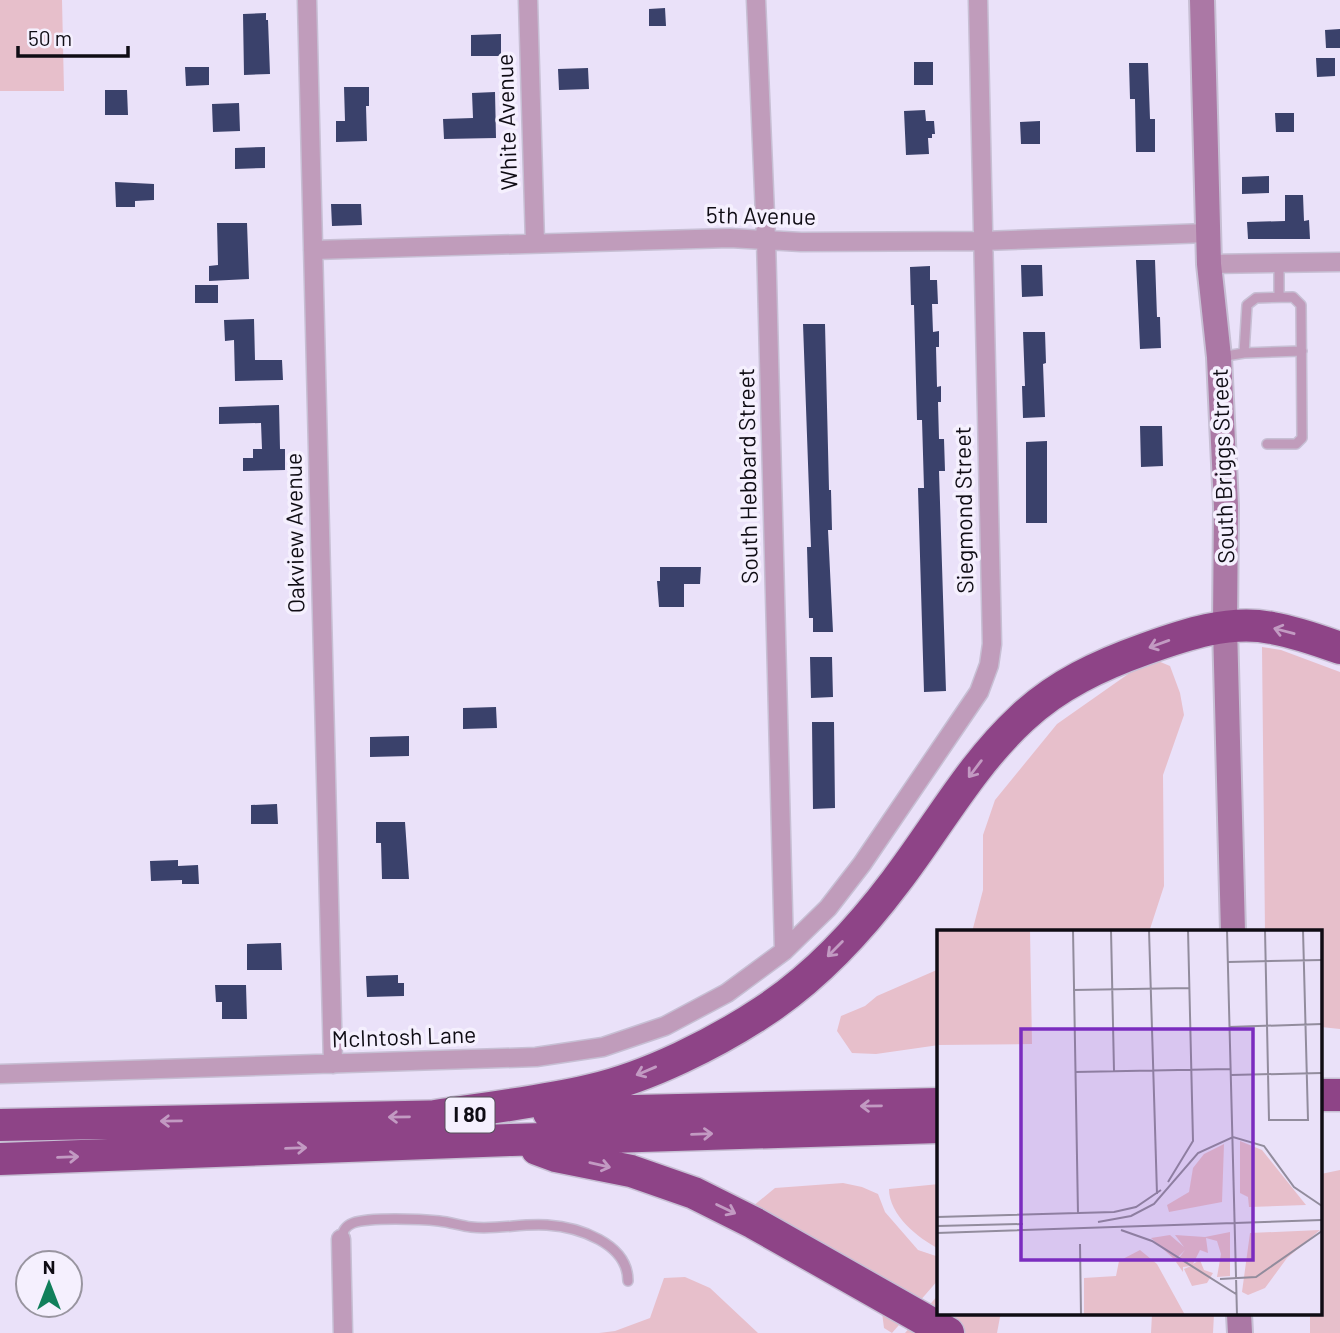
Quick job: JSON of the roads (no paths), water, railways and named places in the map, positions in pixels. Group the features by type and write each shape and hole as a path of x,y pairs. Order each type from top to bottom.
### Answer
{"highway":[{"path":"435,1116 607,1085 700,1048 765,1010 813,971 855,929 895,882 979,763 1023,717 1057,690 1103,664 1177,637 1225,627 1270,627 1340,648"},
{"path":"1322,1095 1340,1094"},
{"name":"I 80","path":"0,1125 937,1104"},
{"path":"1322,1116 1340,1116"},
{"name":"I 80","path":"0,1159 937,1127"},
{"path":"511,1140 556,1156 631,1171 694,1193 754,1223 948,1333"}],"street":[{"name":"Oakview Avenue","path":"307,0 333,1065"},
{"name":"White Avenue","path":"528,0 535,243"},
{"name":"South Hebbard Street","path":"756,0 766,239 784,951"},
{"name":"Siegmond Street","path":"784,951 828,908 862,864 979,692 989,665 992,644 978,0"},
{"name":"South Briggs Street","path":"1202,0 1209,264 1219,357 1226,506 1225,627 1233,930"},
{"name":"5th Avenue","path":"313,250 766,239 801,242 983,241 1208,233"},
{"path":"1209,264 1340,262"},
{"name":"McIntosh Lane","path":"0,1073 536,1057 603,1047 665,1026 690,1013 727,993 784,951"},
{"path":"341,1239 343,1333"}],"lane":[{"path":"1279,264 1279,297"},
{"path":"1244,353 1247,305 1256,298 1293,296 1301,305 1302,438 1296,444 1267,444"},
{"path":"1219,357 1244,353 1302,351"},
{"path":"341,1239 344,1229 353,1223 370,1220 439,1221 472,1227 547,1225 586,1234 604,1242 620,1256 628,1270 628,1281"}]}
